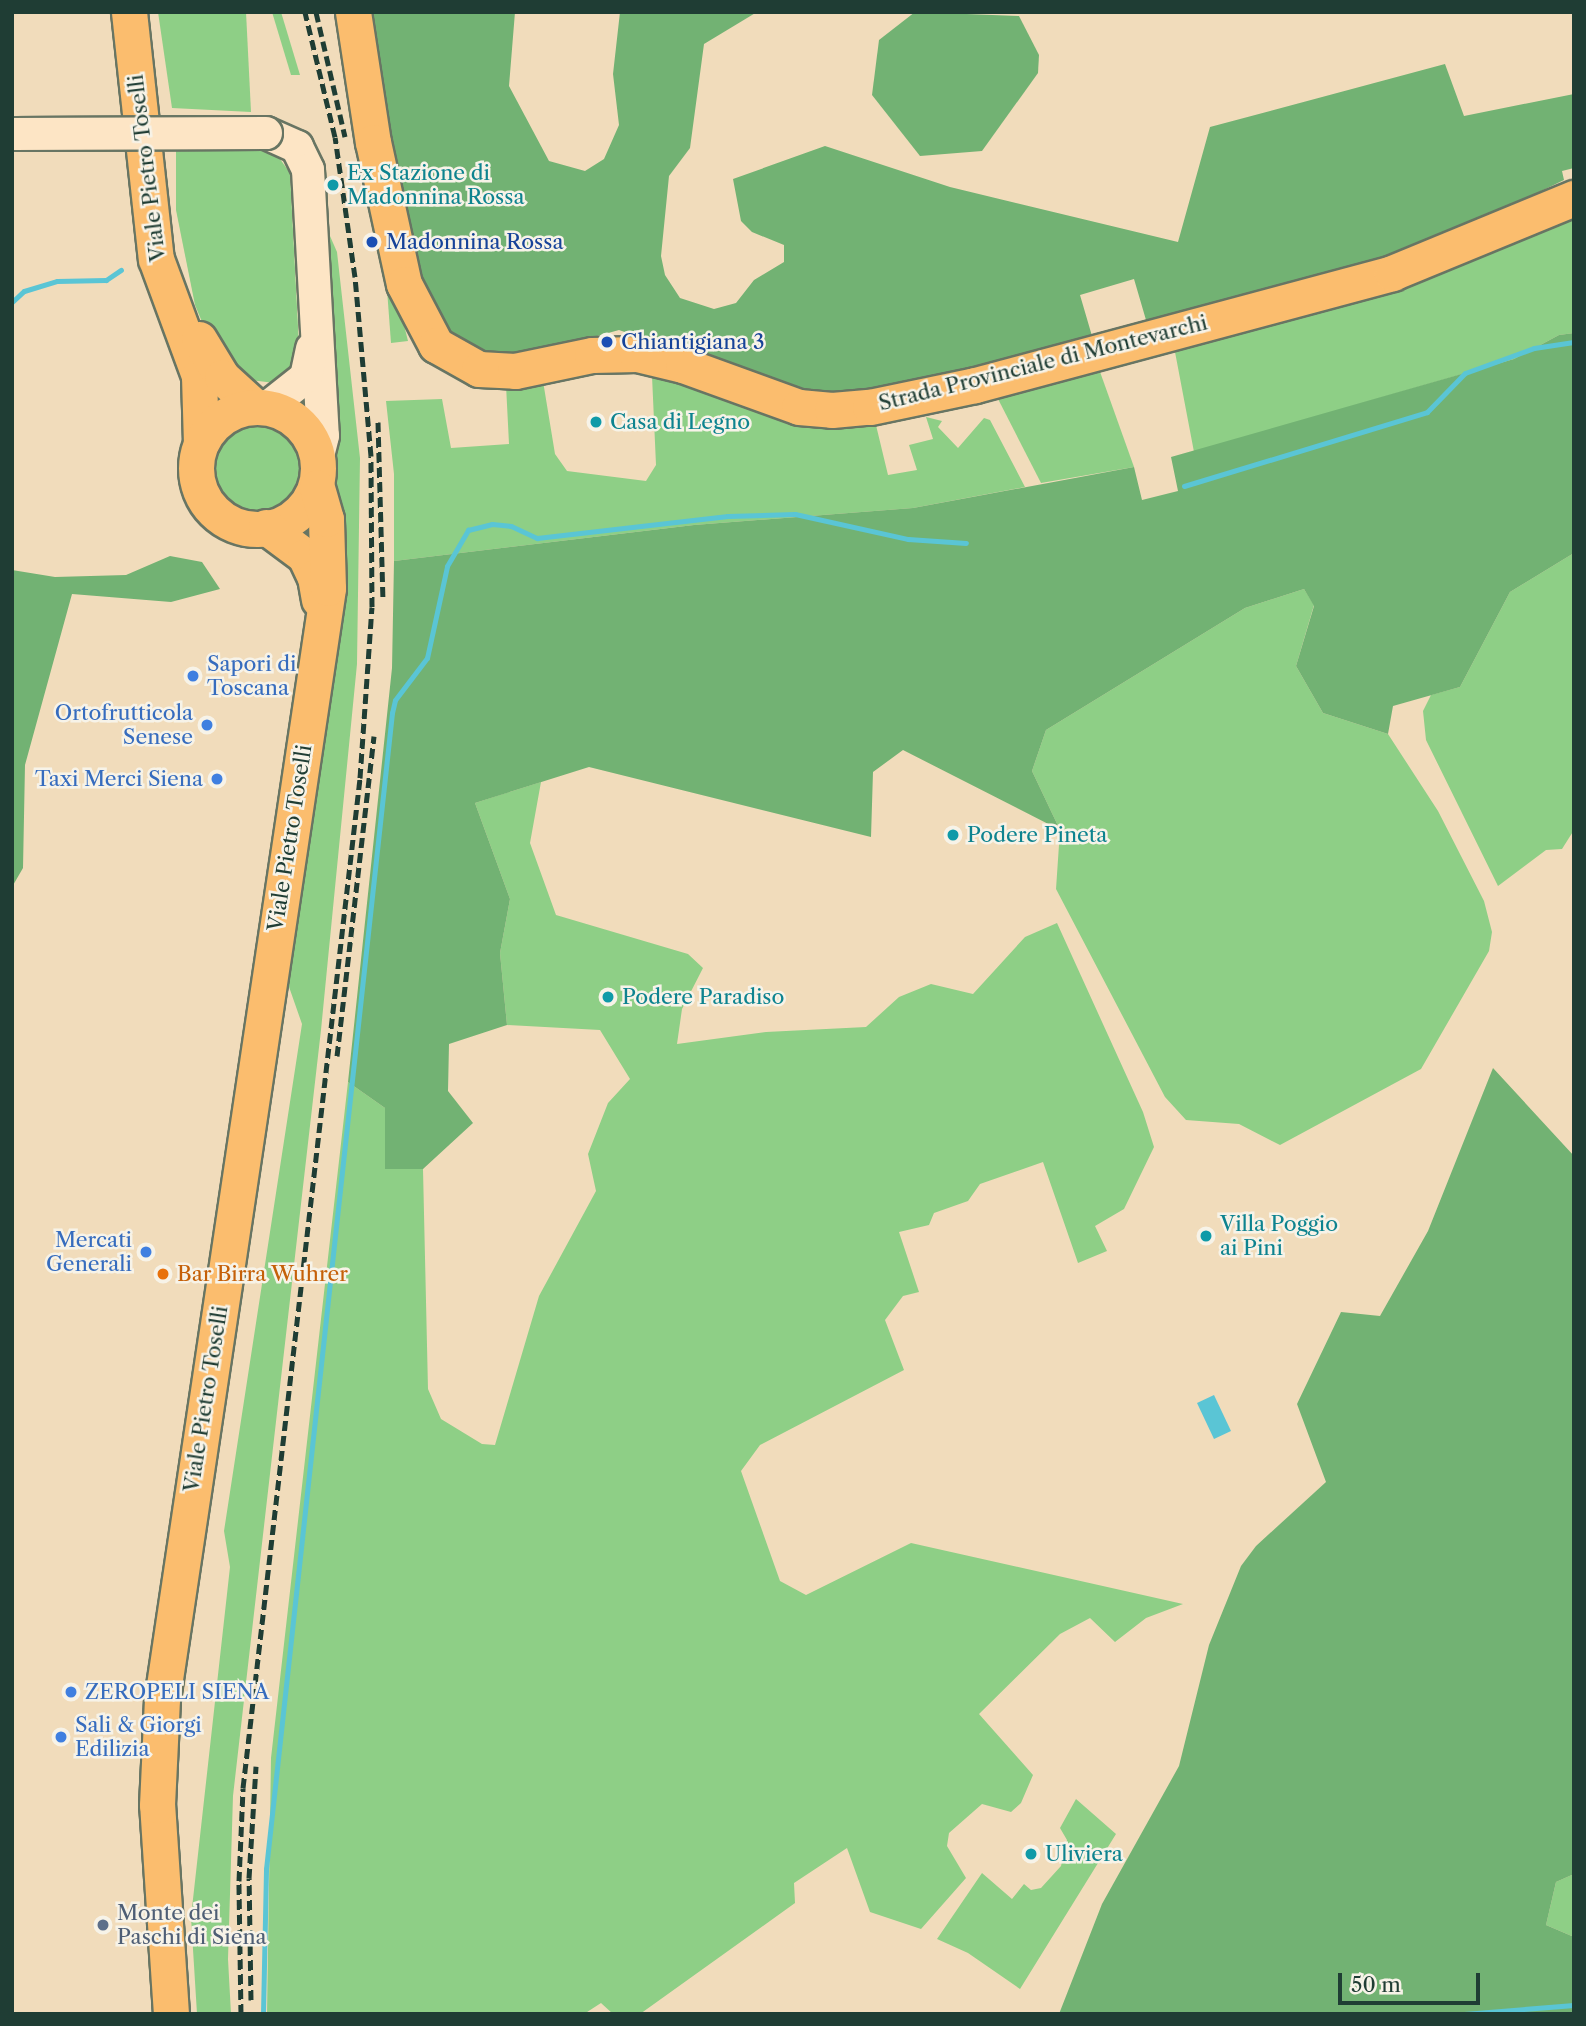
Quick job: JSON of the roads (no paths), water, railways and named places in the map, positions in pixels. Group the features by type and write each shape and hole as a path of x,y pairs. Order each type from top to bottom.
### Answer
{"main road":[{"name":"Viale Pietro Toselli","path":"129,12 156,259 199,376 201,443 195,469 204,499 234,524 266,527 296,546 309,563 323,621"},
{"name":"Viale Pietro Toselli","path":"145,12 163,130 165,207 176,278 212,364 261,406 300,426 317,472 329,567 162,1699 157,1805 171,2014"},
{"name":"Strada Provinciale di Montevarchi","path":"353,12 373,142 404,284 432,341 452,358 479,369 515,371 592,355 638,354 683,365 799,407 870,407 975,385 1392,273 1574,198"},
{"path":"201,443 222,418 261,406"},
{"path":"266,527 297,514 317,472"}],"street":[{"path":"12,134 266,133 288,141 307,164 323,436 317,472"},
{"path":"261,406 309,370 314,317"}],"water":[{"path":"1214,1395 1231,1431 1214,1439 1197,1403"}],"waterway":[{"path":"12,302 24,291 57,281 106,280 121,270"},
{"path":"1184,486 1427,412 1465,373 1534,348 1574,342"},
{"path":"263,2014 266,1869 392,713 395,700 427,658 447,566 468,530 492,524 511,526 537,538 728,516 795,514 908,539 966,543"},
{"path":"1464,2014 1574,2005"}],"railway":[{"path":"241,2014 239,1881 243,1788 360,778 372,607 371,456 355,277 335,137 305,12"},
{"path":"316,12 345,137"},
{"path":"378,422 383,597"},
{"path":"337,1056 374,736"},
{"path":"251,2000 249,1878 256,1766"}],"place":[{"name":"Ex Stazione di Madonnina Rossa","path":"333,185"},
{"name":"Madonnina Rossa","path":"372,242"},
{"name":"Chiantigiana 3","path":"607,342"},
{"name":"Casa di Legno","path":"596,422"},
{"name":"Sapori di Toscana","path":"193,676"},
{"name":"Ortofrutticola Senese","path":"207,725"},
{"name":"Taxi Merci Siena","path":"217,779"},
{"name":"Podere Pineta","path":"953,835"},
{"name":"Podere Paradiso","path":"608,997"},
{"name":"Villa Poggio ai Pini","path":"1206,1236"},
{"name":"Mercati Generali","path":"146,1252"},
{"name":"Bar Birra Wuhrer","path":"163,1274"},
{"name":"ZEROPELI SIENA","path":"71,1692"},
{"name":"Sali & Giorgi Edilizia","path":"61,1737"},
{"name":"Uliviera","path":"1031,1854"},
{"name":"Monte dei Paschi di Siena","path":"103,1925"}]}
